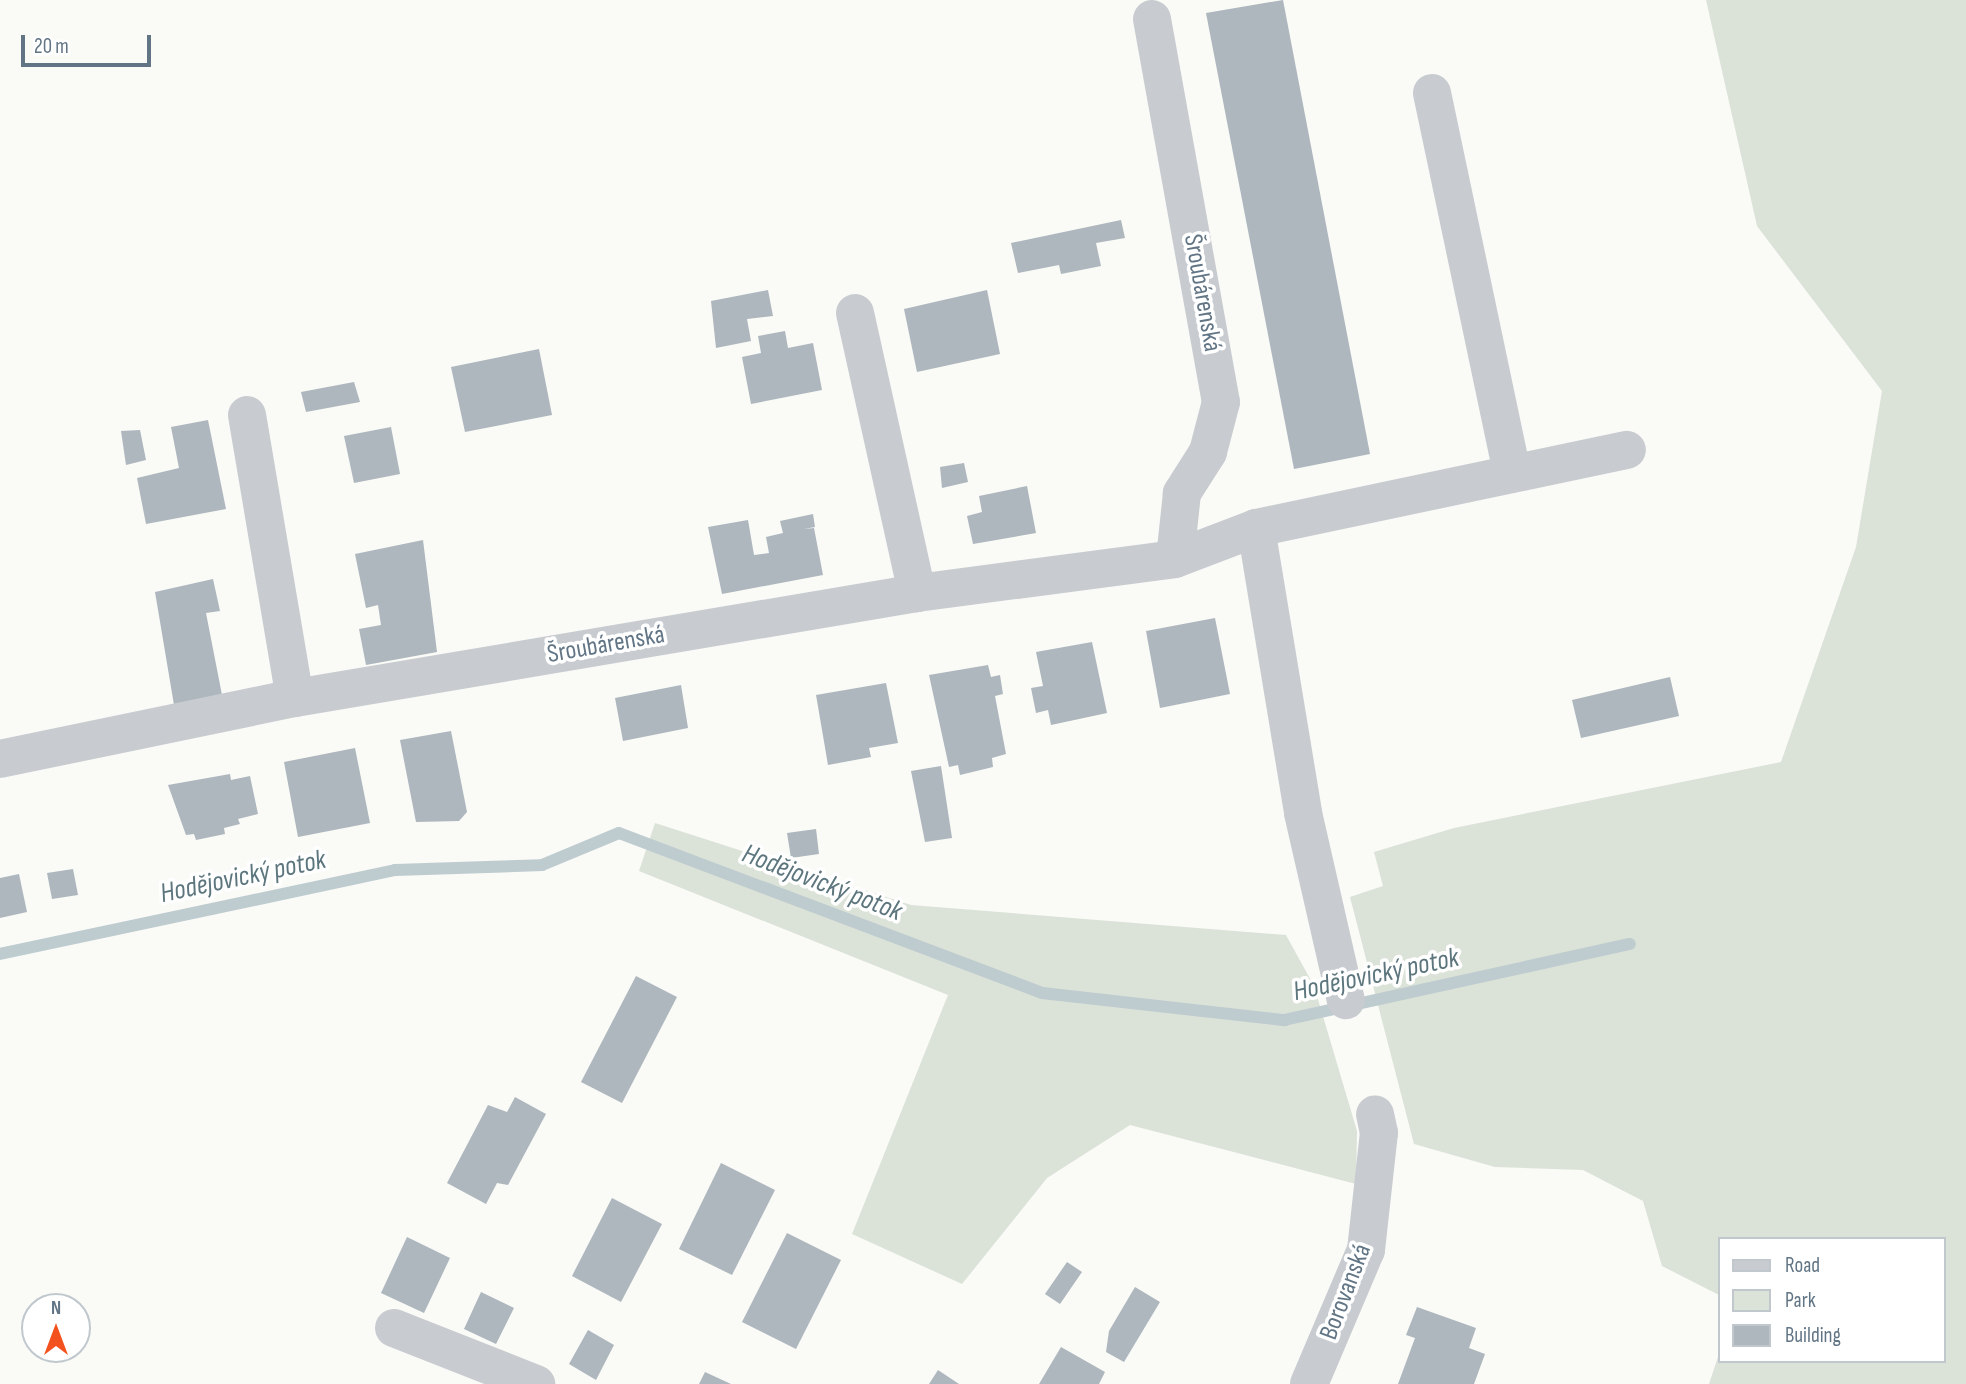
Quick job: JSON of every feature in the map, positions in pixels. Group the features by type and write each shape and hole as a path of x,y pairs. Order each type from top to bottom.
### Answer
{"street":[{"name":"Šroubárenská","path":"1152,19 1221,402 1208,452 1182,493 1175,559"},
{"path":"1432,93 1512,474"},
{"path":"855,313 918,593"},
{"path":"247,415 295,698"},
{"name":"Šroubárenská","path":"0,759 295,698 918,593 1175,559 1256,528 1627,450"},
{"path":"1256,528 1306,826 1346,1000"},
{"name":"Borovanská","path":"1309,1384 1366,1250 1379,1133 1375,1114"},
{"path":"394,1328 536,1384"}],"green space":[{"path":"1706,0 1966,0 1966,1384 1709,1384 1717,1360 1717,1363 1945,1363 1945,1237 1717,1237 1717,1294 1662,1266 1643,1201 1583,1170 1495,1167 1414,1144 1350,897 1383,886 1374,852 1454,828 1781,762 1856,547 1882,391 1757,226"},
{"path":"655,823 911,905 1286,935 1314,986 1357,1131 1356,1184 1130,1125 1047,1178 962,1284 852,1234 948,995 639,871"}],"building":[{"path":"1283,0 1370,454 1294,469 1206,13"},
{"path":"1121,220 1125,238 1096,243 1101,266 1061,274 1059,265 1018,273 1011,243"},
{"path":"768,290 773,316 747,319 751,341 716,348 711,301"},
{"path":"987,290 1000,354 917,372 904,309"},
{"path":"785,331 788,348 813,343 822,390 751,404 742,357 761,353 758,336"},
{"path":"539,349 552,415 465,432 451,367"},
{"path":"354,382 360,402 306,412 301,392"},
{"path":"208,420 226,509 146,524 137,478 179,468 171,427"},
{"path":"391,427 400,474 354,483 344,436"},
{"path":"140,430 146,460 126,465 121,431"},
{"path":"964,463 968,482 942,488 940,467"},
{"path":"1027,486 1036,533 973,544 967,516 982,512 979,496"},
{"path":"813,514 815,527 804,529 814,528 823,575 722,594 708,527 748,520 754,555 769,553 766,537 783,533 780,521"},
{"path":"423,540 437,652 366,665 359,629 381,625 378,605 366,608 355,554"},
{"path":"213,579 220,611 206,613 222,695 174,705 155,592"},
{"path":"1215,618 1230,694 1160,708 1146,631"},
{"path":"1092,642 1107,713 1051,725 1048,710 1036,713 1031,688 1043,686 1036,652"},
{"path":"988,665 991,677 1000,675 1003,694 995,696 1006,754 992,758 993,767 960,775 958,765 949,767 929,675"},
{"path":"1670,677 1679,716 1581,738 1572,700"},
{"path":"886,683 898,743 869,748 871,757 828,765 816,695"},
{"path":"681,685 688,728 623,741 615,698"},
{"path":"451,731 467,812 459,821 416,822 400,740"},
{"path":"355,748 370,823 298,837 284,762"},
{"path":"941,766 952,838 925,842 911,771"},
{"path":"230,774 231,780 250,776 258,814 238,819 240,824 224,828 225,834 196,840 194,834 186,835 168,785"},
{"path":"816,829 819,854 791,858 787,833"},
{"path":"73,869 78,895 52,899 47,873"},
{"path":"19,874 27,912 0,918 0,878"},
{"path":"636,976 677,997 622,1103 581,1082"},
{"path":"515,1097 546,1114 508,1185 497,1183 486,1204 447,1183 488,1105 507,1112"},
{"path":"721,1163 775,1190 732,1275 679,1249"},
{"path":"612,1198 662,1224 621,1302 572,1276"},
{"path":"787,1233 841,1260 796,1349 742,1322"},
{"path":"407,1237 450,1258 424,1313 381,1293"},
{"path":"1067,1262 1082,1272 1060,1304 1045,1294"},
{"path":"1135,1287 1160,1302 1124,1362 1106,1352 1109,1331"},
{"path":"481,1292 514,1308 496,1344 464,1329"},
{"path":"1417,1307 1476,1328 1469,1348 1485,1354 1474,1384 1398,1384 1415,1338 1406,1335"},
{"path":"588,1330 614,1345 596,1380 569,1364"},
{"path":"1061,1347 1105,1372 1099,1384 1039,1384"},
{"path":"938,1370 959,1384 929,1384"},
{"path":"705,1372 731,1384 699,1384"}],"waterway":[{"name":"Hodějovický potok","path":"0,954 395,870 542,865 619,833 1042,993 1284,1020 1630,944"}]}
